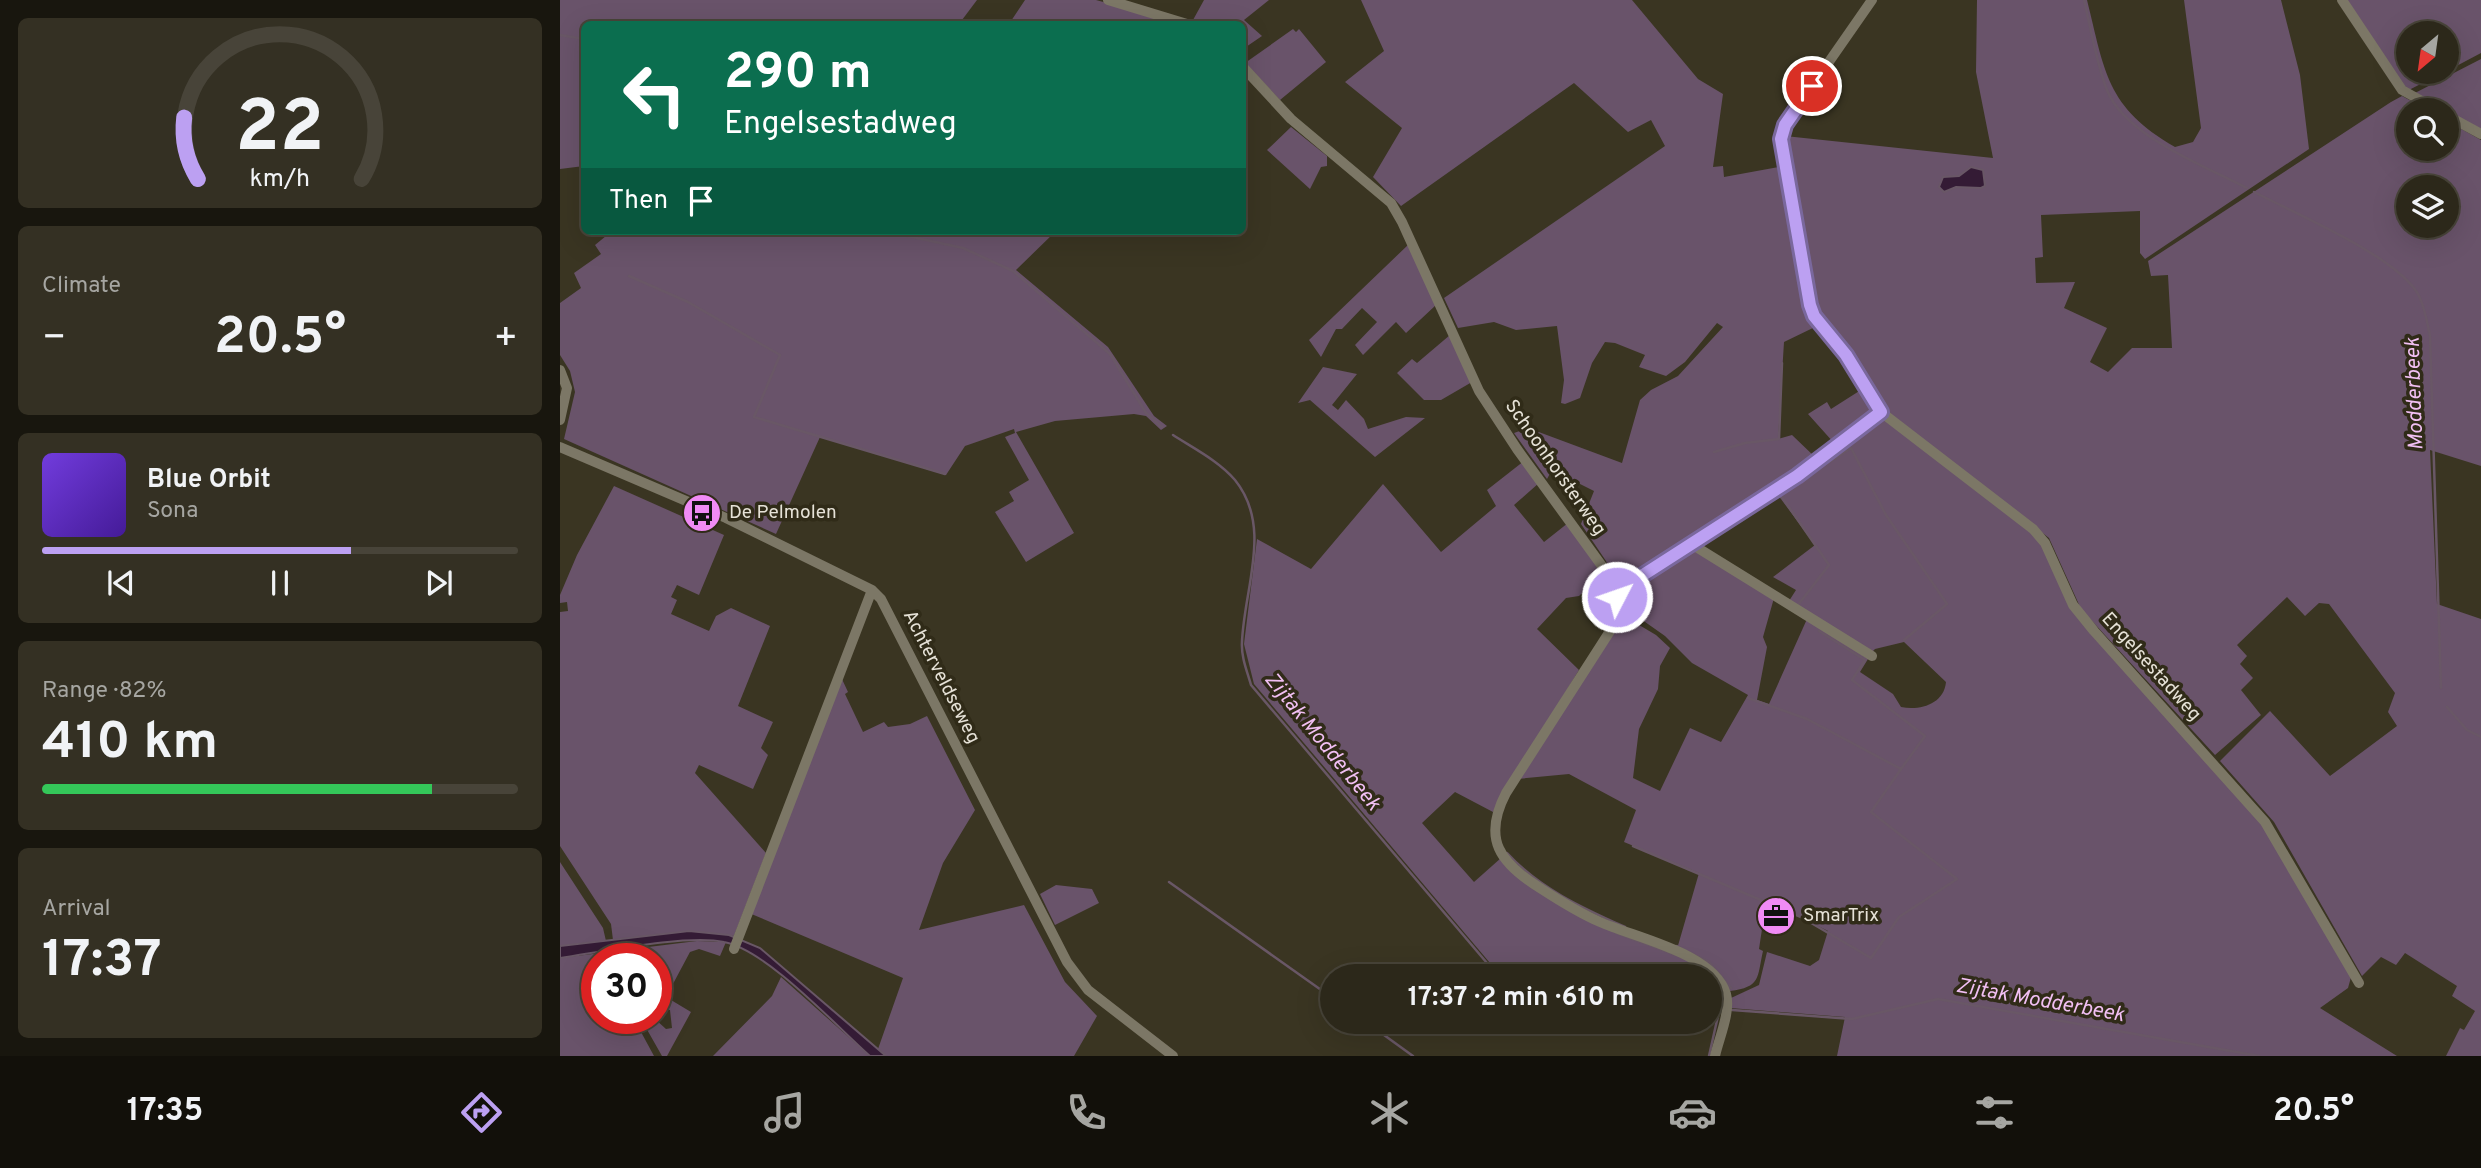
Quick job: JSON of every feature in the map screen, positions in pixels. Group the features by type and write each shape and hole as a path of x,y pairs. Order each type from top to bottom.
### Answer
{"street":[{"path":"1108,0 1177,21"},
{"name":"Engelsestadweg","path":"1872,0 1785,125 1781,139 1814,316 1846,355 1881,412 2033,529 2045,543 2063,586 2087,622 2265,822 2359,983"},
{"path":"2342,0 2402,90 2416,98"},
{"name":"Schoonhorsterweg","path":"1246,70 1291,119 1391,203 1479,390 1517,449 1602,566 1617,597"},
{"path":"2459,122 2481,134"},
{"path":"560,370 566,388 560,420"},
{"path":"1714,1056 1727,1003 1722,984 1714,973 1694,959 1600,922 1566,905 1516,870 1501,853 1495,840 1497,813 1506,793 1612,628 1617,597 1643,575 1797,476 1881,412"},
{"path":"560,447 726,518 872,590 734,949"},
{"path":"1693,545 1872,656"},
{"name":"Achterveldseweg","path":"872,590 881,599 1067,962 1088,990 1174,1056"}],"shaded area":[{"path":"560,0 977,0 961,21 581,21 581,166 560,169"},
{"path":"1025,0 1096,0 1172,21 1011,21"},
{"path":"1204,0 1269,0 1245,21 1193,20"},
{"path":"1361,0 1632,0 1698,79 1723,94 1713,167 1723,166 1724,177 1784,166 1817,326 1784,342 1778,439 1792,435 1816,458 1620,591 1606,561 1581,524 1594,491 1552,470 1547,479 1514,433 1528,428 1622,463 1640,400 1651,390 1678,376 1723,327 1717,323 1685,362 1666,376 1639,367 1645,355 1615,343 1605,342 1592,363 1580,398 1565,404 1561,403 1564,380 1557,326 1516,330 1494,322 1458,328 1444,298 1665,146 1651,120 1628,132 1574,83 1401,206 1373,177 1402,128 1345,82 1384,51"},
{"path":"1977,0 2087,0 2112,86 2135,117 2175,147 2193,142 2201,128 2184,0 2281,0 2300,75 2309,149 2145,259 2140,253 2140,211 2041,215 2043,257 2035,258 2036,283 2075,282 2064,308 2107,328 2090,362 2108,372 2132,348 2172,348 2168,275 2151,276 2148,261 2391,102 2396,99 2396,161 2459,161 2459,128 2481,140 2481,466 2430,450 2437,604 2481,619 2481,1056 2446,1056 2460,1028 2464,1030 2475,1011 2452,996 2457,986 2405,953 2396,965 2381,957 2362,976 2274,822 2220,761 2270,711 2330,776 2397,726 2388,712 2395,693 2329,604 2319,603 2305,616 2287,597 2237,645 2247,656 2240,664 2253,678 2241,690 2261,715 2215,755 2081,609 2049,538 1887,412 1846,349 1817,316 1785,136 1993,158 1976,72"},
{"path":"2346,0 2481,0 2481,53 2459,65 2459,21 2396,21 2396,75"},
{"path":"1246,22 1262,36 1246,47"},
{"path":"1293,29 1296,32 1299,29 1326,62 1280,100 1246,62"},
{"path":"2481,59 2481,132 2459,120 2459,98 2420,98 2413,94 2432,84 2459,84 2459,70"},
{"path":"2402,84 2421,84 2407,91"},
{"path":"1291,127 1327,156 1327,166 1321,167 1310,189 1267,150"},
{"path":"1971,167 1983,170 1985,186 1956,187 1944,192 1939,187 1943,177 1959,176"},
{"path":"607,235 1052,235 1016,270 1108,347 1154,416 1167,426 1161,430 1146,416 1134,414 1055,421 1016,432 1074,533 1026,562 995,512 1014,501 1009,492 1029,480 1005,437 1015,433 1014,429 965,446 946,475 820,437 776,534 564,439 575,392 570,371 560,355 560,303 581,288 574,273 601,254 595,245"},
{"path":"1409,244 1436,305 1406,333 1396,322 1363,355 1355,345 1377,322 1362,308 1342,329 1336,329 1321,357 1309,340"},
{"path":"1450,335 1472,382 1441,400 1424,400 1397,373 1412,359 1417,363"},
{"path":"1323,367 1357,374 1332,405 1338,410 1346,400 1364,419 1368,429 1406,417 1425,418 1375,457 1310,400 1298,403"},
{"path":"1864,388 1876,406 1875,413 1834,443 1808,414 1827,402 1831,409"},
{"path":"1884,416 2041,536 2072,608 2261,816 2353,970 2348,988 2320,1008 2397,1056 1837,1056 1845,1017 1730,1008 1731,998 1759,985 1767,952 1810,966 1819,960 1828,931 1770,902 1764,916 1759,949 1763,951 1756,980 1747,987 1730,991 1722,985 1722,964 1696,964 1677,949 1699,873 1624,842 1636,810 1569,774 1517,779 1617,618 1624,616 1656,635 1670,648 1660,666 1658,689 1639,729 1633,778 1660,791 1690,728 1721,742 1748,695 1692,663 1665,636 1621,605 1621,598 1635,585 1692,549 1774,598 1763,637 1767,647 1757,700 1769,704 1807,619 1868,659 1860,672 1893,694 1901,707 1923,707 1941,696 1946,682 1904,642 1875,649 1871,653 1789,601 1796,590 1773,577 1815,545 1778,495"},
{"path":"1524,461 1539,483 1514,505 1544,542 1568,523 1603,573 1579,596 1566,598 1537,629 1579,670 1493,812 1455,792 1422,823 1474,882 1501,858 1565,907 1696,964 1491,964 1254,684 1244,644 1257,539 1311,569 1383,484 1441,552 1496,506 1487,490"},
{"path":"614,486 724,535 699,595 677,585 671,597 677,600 671,614 709,631 716,616 731,608 770,626 738,706 773,722 761,748 768,755 753,789 699,765 695,773 766,853 734,936 689,931 613,940 611,924 560,846 560,612 568,611 567,602 560,603 560,595 577,555"},
{"path":"841,677 848,692 845,694 863,732 884,722 888,727 910,724 927,716 975,810 943,863 919,930 1024,905 1065,982 1097,1016 1074,1056 886,1056 878,1049 903,978 749,913"},
{"path":"560,862 603,928 606,941 560,946"},
{"path":"1056,885 1092,889 1099,903 1055,925 1040,894"},
{"path":"689,931 729,935 760,948 886,1056 870,1056 780,974 741,948 708,940 586,943"},
{"path":"697,941 726,942 720,956 699,949 690,952 672,986 672,944"},
{"path":"581,944 581,954 560,958 560,946"},
{"path":"581,955 581,1034 642,1034 654,1056 560,1056 560,958"},
{"path":"781,977 870,1056 713,1056 772,996"},
{"path":"672,1001 691,1012 667,1056 662,1056 650,1034 672,1034"}],"waterway":[{"name":"Modderbeek","path":"2084,0 2100,68 2116,107 2131,122 2168,148 2247,188"},
{"name":"Zijtak Modderbeek","path":"560,35 581,38"},
{"name":"Modderbeek","path":"2254,192 2368,251 2406,280 2418,294 2422,304 2430,336 2441,688"},
{"name":"Zijtak Modderbeek","path":"903,235 963,248 1013,271 1110,354 1146,413 1162,427"},
{"path":"629,276 688,302 780,355 754,417 945,474"},
{"path":"1714,452 1745,443 1779,439 1782,363"},
{"name":"Zijtak Modderbeek","path":"1173,435 1229,473 1246,498 1252,518 1254,558 1242,648 1251,685 1488,964"},
{"path":"1791,487 1851,448 1886,515 1947,604 1904,640"},
{"path":"1774,496 1782,497 1829,565 1798,605"},
{"path":"1616,630 1620,619"},
{"path":"1819,631 1865,660 1852,680 1925,736 1901,769"},
{"path":"1633,846 1801,917 1871,958 1899,917 1957,879 1871,812 1901,769 1807,719 1748,698"},
{"name":"Modderbeek","path":"2447,707 2467,730 2481,737"},
{"path":"1507,853 1547,887 1625,927"},
{"path":"1169,882 1320,989"},
{"path":"1616,933 1676,955"},
{"path":"1677,946 1709,962 1731,988"},
{"name":"Zijtak Modderbeek","path":"1732,1010 1852,1019 1938,999 2259,1056"},
{"path":"1383,1034 1413,1056"},
{"path":"1709,1056 1714,1034"}],"place":[{"name":"De Pelmolen","path":"702,513"},
{"name":"SmarTrix","path":"1776,916"}],"route":[{"path":"1617,597 1653,568 1693,545 1797,476 1881,412 1837,342 1814,316 1810,305 1781,139 1785,125 1812,86"}]}
